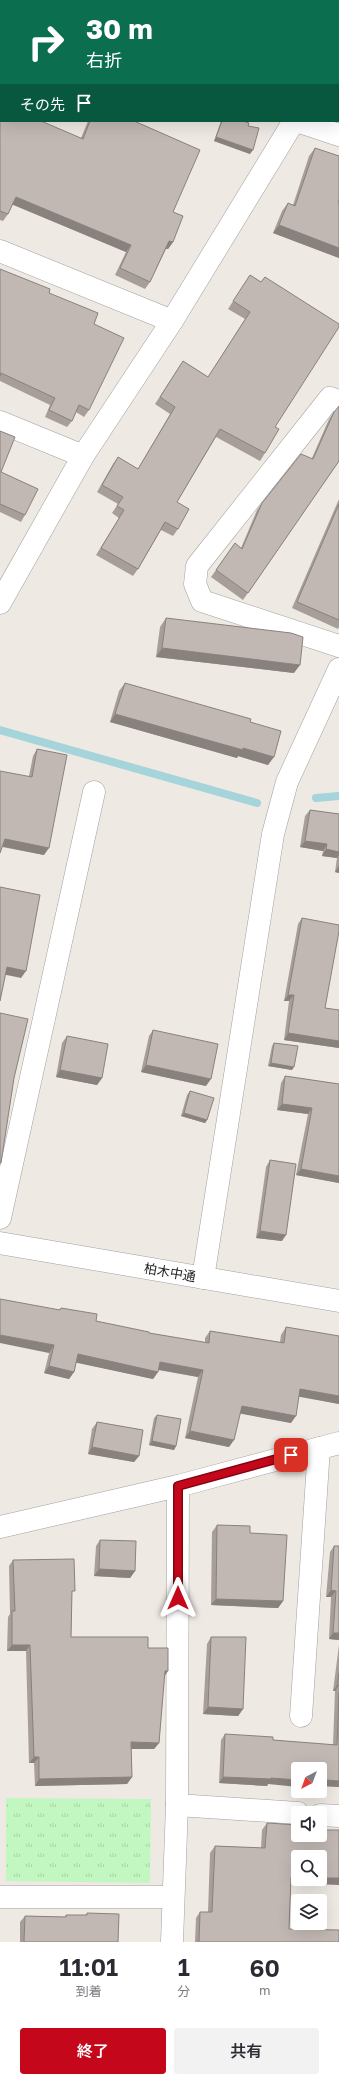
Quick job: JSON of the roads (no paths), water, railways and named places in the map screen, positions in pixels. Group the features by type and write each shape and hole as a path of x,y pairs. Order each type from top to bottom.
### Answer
{"street":[{"path":"0,603 83,456 172,321 294,122"},
{"path":"298,122 339,136"},
{"path":"0,251 172,321"},
{"path":"339,401 330,398 325,404 198,566 195,584 202,601 339,646"},
{"path":"0,422 83,456"},
{"path":"203,1278 273,834 288,782 339,669"},
{"path":"0,1218 94,792"},
{"name":"柏木中通","path":"0,1243 339,1301"},
{"path":"0,1528 178,1486 329,1445 301,1716"},
{"path":"172,1942 172,1897 177,1805 178,1486"},
{"path":"177,1805 291,1813"},
{"path":"327,1815 339,1816"},
{"path":"0,1897 172,1897"}],"waterway":[{"path":"0,730 257,803"},
{"path":"316,798 339,796"}]}
